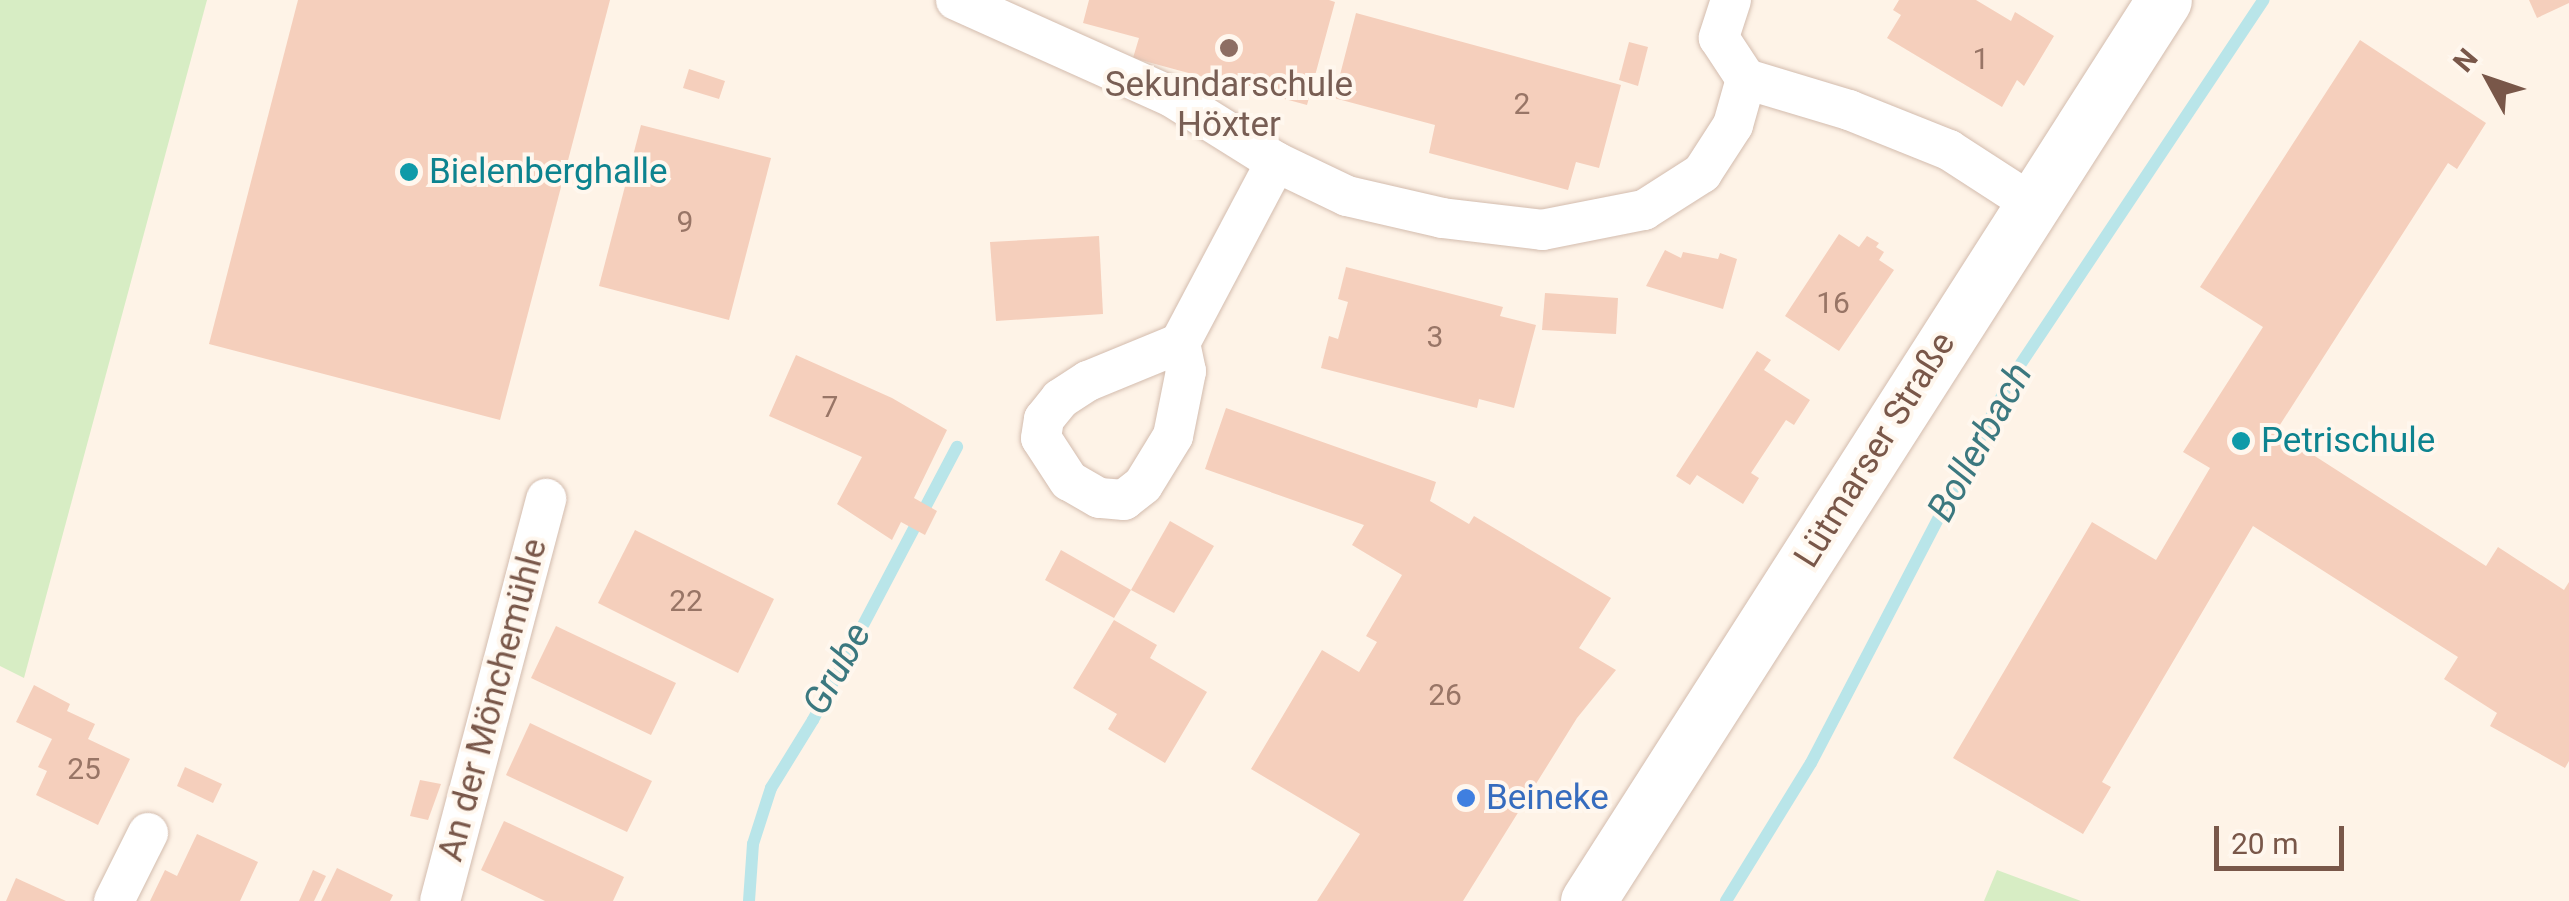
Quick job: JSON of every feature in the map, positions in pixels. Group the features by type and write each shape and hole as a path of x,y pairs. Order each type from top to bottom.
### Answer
{"main road":[{"name":"Lütmarser Straße","path":"1588,901 2164,0"}],"street":[{"path":"956,0 1172,96 1276,162 1347,196 1442,218 1542,230 1644,210 1702,173 1733,125 1746,78"},
{"path":"1730,0 1718,38 1746,78 1849,110 1949,150 2031,203"},
{"path":"1180,343 1276,162"},
{"name":"An der Mönchemühle","path":"440,901 546,499"},
{"path":"114,901 148,832"}],"green space":[{"path":"0,0 207,0 24,678 0,666"},
{"path":"1997,870 2081,901 1984,901"}],"building":[{"name":"Bielenberghalle","path":"298,0 610,0 500,420 209,344"},
{"name":"Sekundarschule Höxter","path":"1089,0 1335,2 1307,105 1133,58 1139,38 1083,23"},
{"path":"1899,0 1976,0 2011,21 2015,12 2054,36 2024,86 2017,80 2002,107 1887,38 1901,15 1893,10"},
{"path":"2529,0 2569,0 2569,3 2537,18"},
{"path":"1356,13 1621,85 1599,168 1576,162 1568,190 1429,153 1435,125 1334,98"},
{"name":"Petrischule","path":"2360,40 2486,123 2457,169 2448,163 2276,431 2486,566 2498,547 2564,590 2569,582 2569,761 2565,768 2490,726 2497,713 2444,679 2458,657 2253,526 2102,782 2111,787 2083,834 1953,758 2092,522 2156,560 2210,468 2183,452 2263,327 2200,287"},
{"path":"1629,42 1648,47 1638,86 1619,80"},
{"path":"689,69 725,81 719,99 683,88"},
{"path":"641,125 771,158 729,320 599,286"},
{"path":"1839,234 1859,247 1867,236 1879,243 1876,247 1884,252 1879,260 1894,270 1839,351 1785,316"},
{"path":"1099,236 1103,314 996,321 990,242"},
{"path":"1665,250 1681,258 1683,252 1718,259 1720,253 1737,259 1723,309 1646,286"},
{"path":"1346,267 1503,307 1500,316 1536,325 1514,408 1479,399 1477,408 1321,368 1329,336 1338,339 1348,302 1338,299"},
{"path":"1545,293 1618,298 1616,334 1542,330"},
{"path":"1757,351 1771,360 1764,370 1810,400 1794,425 1786,420 1751,473 1759,478 1743,504 1697,475 1690,485 1676,476"},
{"path":"796,355 892,398 947,430 914,498 937,511 925,535 901,522 892,540 837,504 862,457 769,416"},
{"path":"1226,408 1436,482 1430,501 1469,524 1474,516 1611,598 1579,648 1616,670 1577,718 1463,901 1317,901 1360,834 1251,769 1322,650 1359,672 1377,642 1366,636 1402,575 1352,545 1364,525 1205,469"},
{"path":"1170,521 1214,546 1174,613 1131,590"},
{"path":"635,530 774,599 738,673 598,603"},
{"path":"1061,550 1131,590 1114,618 1045,580"},
{"path":"1114,620 1157,645 1150,658 1207,692 1165,763 1108,729 1117,714 1073,688"},
{"path":"556,626 676,683 651,735 531,678"},
{"path":"34,685 70,704 67,711 95,724 88,739 130,759 98,825 36,795 47,771 38,767 52,739 16,722"},
{"path":"530,723 652,781 627,832 506,775"},
{"path":"185,767 222,784 213,803 177,786"},
{"path":"420,780 441,784 428,820 410,816"},
{"path":"504,821 624,877 613,901 545,901 481,870"},
{"path":"197,834 258,862 240,901 150,901 165,870 177,876"},
{"path":"337,868 393,895 390,901 321,901"},
{"path":"313,870 326,876 314,901 299,901"},
{"path":"16,878 66,901 6,901"}],"waterway":[{"name":"Bollerbach","path":"1726,901 1811,763 2010,380 2263,0"},
{"name":"Grube","path":"749,901 753,844 771,788 813,720 957,447"}],"place":[{"name":"Sekundarschule Höxter","path":"1229,48"},
{"name":"Bielenberghalle","path":"409,172"},
{"name":"Petrischule","path":"2241,441"},
{"name":"Beineke","path":"1466,798"}]}
